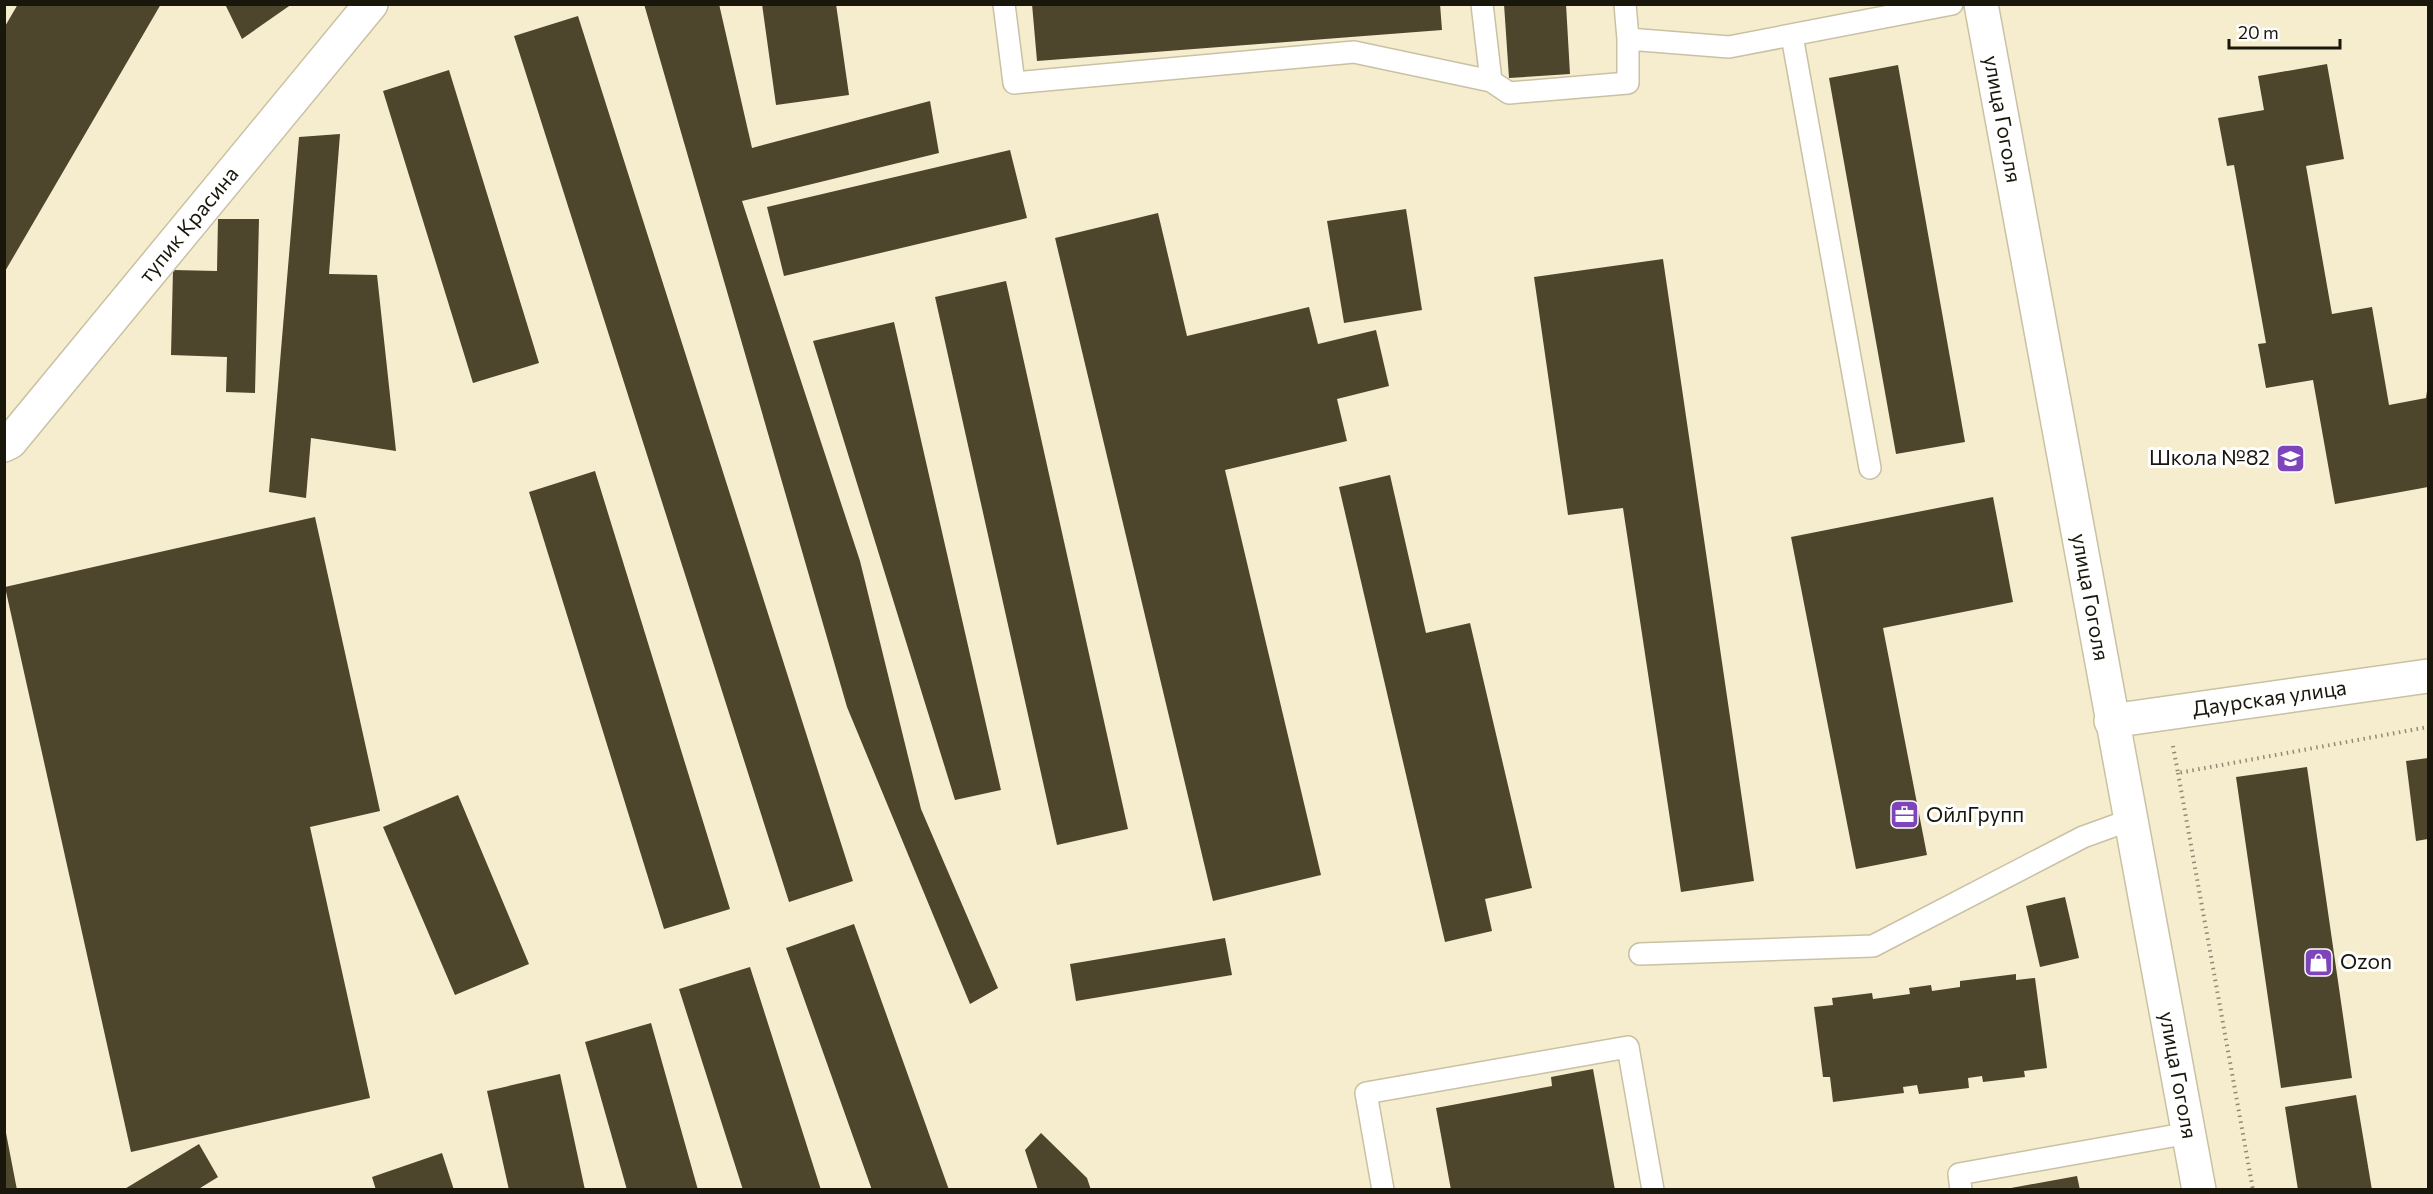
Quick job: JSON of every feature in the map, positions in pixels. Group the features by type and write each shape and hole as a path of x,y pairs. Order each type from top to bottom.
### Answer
{"street":[{"name":"тупик Красина","path":"4,445 10,442 107,326 371,4"},
{"name":"улица Гоголя","path":"1981,4 2199,1190"},
{"name":"Даурская улица","path":"2112,721 2428,676"}],"lane":[{"path":"1004,4 1014,83 1354,52 1491,81 1509,93 1628,83 1625,4"},
{"path":"1482,4 1491,81"},
{"path":"1628,39 1729,47 1952,4"},
{"path":"1792,36 1870,468"},
{"path":"1640,954 1873,946 2083,837 2130,820"},
{"path":"1383,1190 1366,1093 1628,1047 1653,1190"},
{"path":"1961,1190 1959,1174 2188,1133"}],"path":[{"path":"2167,713 2253,1190"},
{"path":"2178,772 2428,727"}],"building":[{"path":"18,4 161,4 4,273 4,28"},
{"path":"225,4 292,4 242,39"},
{"path":"644,4 719,4 752,148 930,101 939,153 742,201 860,561 921,809 998,988 970,1004 847,707"},
{"path":"762,4 836,4 849,95 776,105"},
{"path":"1032,4 1440,4 1442,30 1037,61"},
{"path":"1504,4 1566,4 1570,74 1509,78"},
{"path":"578,16 853,881 789,902 514,36"},
{"path":"2327,64 2344,159 2306,166 2332,314 2372,307 2389,405 2426,398 2428,384 2428,487 2335,504 2313,380 2266,388 2258,344 2266,343 2234,165 2227,166 2218,118 2264,110 2258,76"},
{"path":"1898,65 1965,442 1896,454 1829,78"},
{"path":"449,70 539,363 473,383 383,91"},
{"path":"340,134 329,274 377,275 396,451 311,438 306,498 269,492 299,137"},
{"path":"1010,150 1027,218 784,276 767,207"},
{"path":"1406,209 1422,310 1344,323 1327,221"},
{"path":"1158,213 1187,336 1309,307 1318,344 1376,330 1389,386 1337,399 1347,441 1225,470 1321,875 1213,901 1055,238"},
{"path":"218,219 259,219 255,393 226,392 227,357 171,355 173,270 217,271"},
{"path":"1663,259 1754,881 1681,892 1623,508 1568,515 1534,277"},
{"path":"1006,281 1128,829 1057,845 935,297"},
{"path":"894,322 1001,790 955,800 813,341"},
{"path":"595,471 730,909 664,929 529,492"},
{"path":"1390,475 1426,633 1470,623 1532,888 1485,899 1492,931 1445,942 1339,487"},
{"path":"1993,497 2013,602 1883,628 1927,855 1856,869 1791,537"},
{"path":"315,517 380,811 310,827 370,1098 131,1152 5,587"},
{"path":"2428,758 2428,839 2416,841 2406,761"},
{"path":"2307,767 2352,1078 2281,1088 2236,777"},
{"path":"458,795 529,964 455,995 383,827"},
{"path":"2065,897 2079,958 2040,967 2026,906"},
{"path":"854,924 949,1190 872,1190 786,948"},
{"path":"1225,938 1232,975 1076,1001 1070,964"},
{"path":"750,967 821,1190 743,1190 679,989"},
{"path":"2016,974 2016,980 2035,978 2047,1068 2024,1071 2025,1077 1983,1082 1982,1076 1968,1078 1969,1088 1919,1094 1917,1085 1903,1087 1904,1093 1833,1102 1830,1077 1823,1077 1814,1007 1833,1005 1832,998 1872,993 1873,999 1910,994 1909,988 1931,985 1932,991 1960,987 1960,981"},
{"path":"651,1023 698,1190 627,1190 585,1042"},
{"path":"1593,1069 1615,1190 1451,1190 1436,1108 1552,1086 1551,1077"},
{"path":"560,1074 585,1190 509,1190 487,1091"},
{"path":"2356,1095 2372,1190 2298,1190 2285,1107"},
{"path":"4,1133 6,1133 17,1190 4,1190"},
{"path":"1041,1133 1087,1178 1091,1190 1038,1190 1025,1150"},
{"path":"199,1144 218,1177 197,1190 123,1190"},
{"path":"442,1153 454,1190 376,1190 372,1177"},
{"path":"2077,1176 2080,1190 2011,1190 2011,1188"}],"place":[{"name":"Школа №82","path":"2291,458"},
{"name":"ОйлГрупп","path":"1905,815"},
{"name":"Ozon","path":"2319,962"}]}
